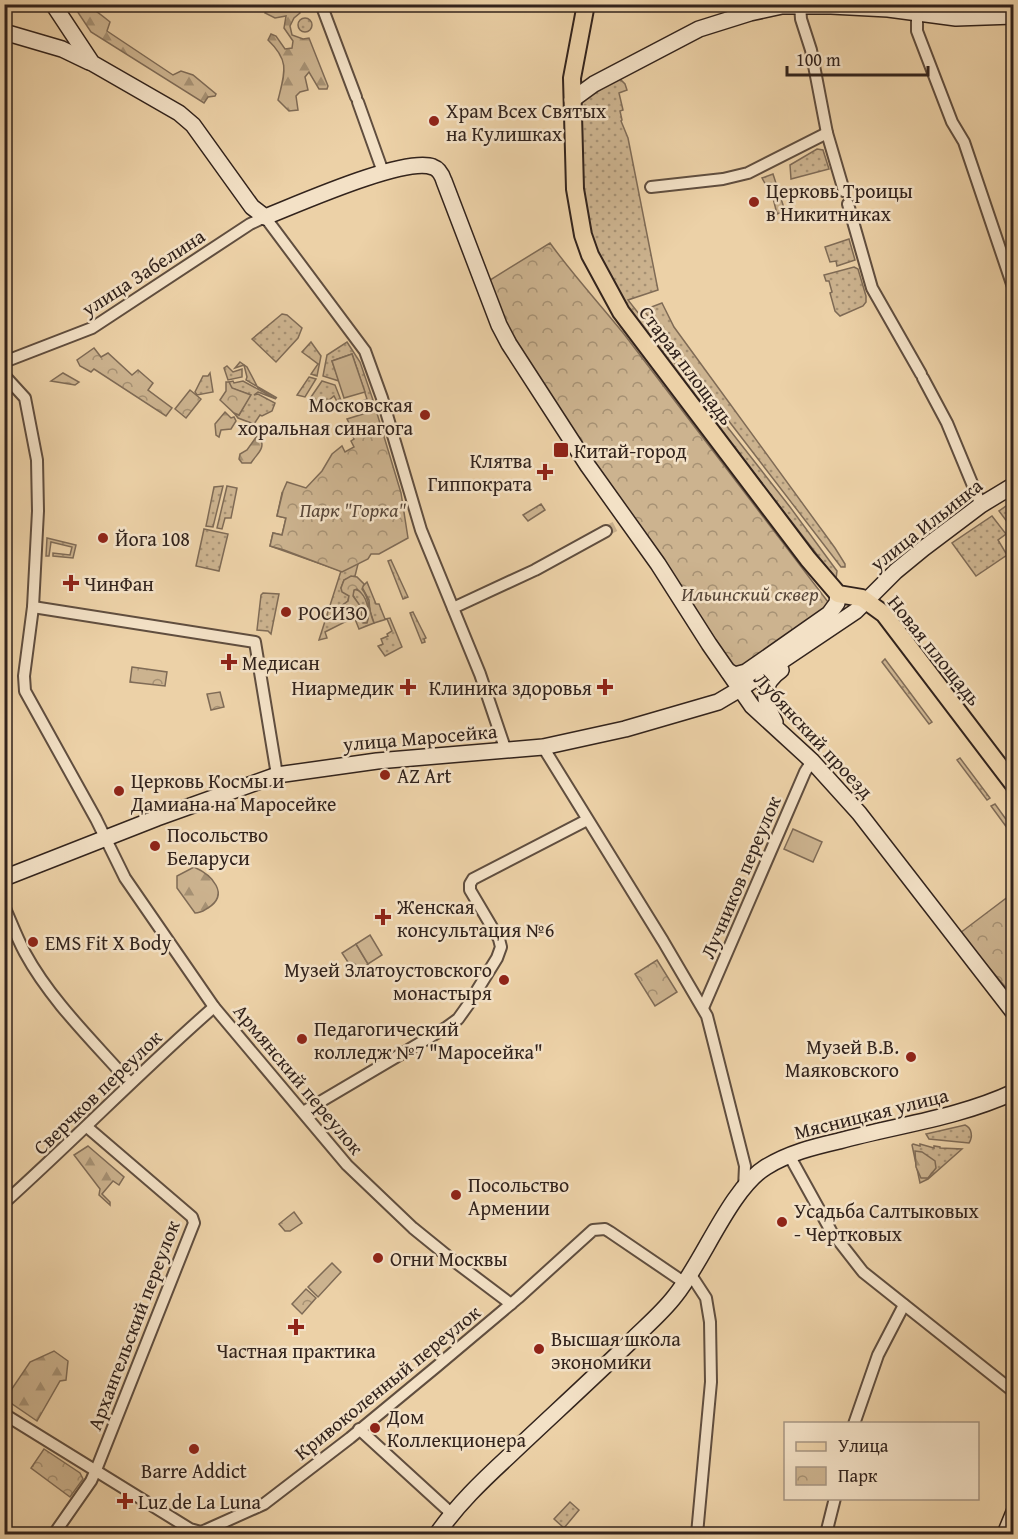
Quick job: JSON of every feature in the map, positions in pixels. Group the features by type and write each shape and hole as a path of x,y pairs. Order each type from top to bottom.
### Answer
{"main road":[{"path":"53,4 92,63"},
{"name":"Старая площадь","path":"586,4 572,78 572,100 578,210 590,255 621,312 727,453 838,594"},
{"path":"572,100 594,84 699,29 750,13 800,5 888,9 956,18 1014,16"},
{"path":"4,32 62,49 92,63 186,119 198,131 252,207 265,218 383,172"},
{"name":"Лубянский проезд","path":"383,172 414,165 433,167 442,175 499,325 615,526 658,564 752,706 812,761 859,813 1014,1013"},
{"name":"улица Ильинка","path":"812,642 856,611 903,565 981,505 1014,485"},
{"path":"728,671 735,675 746,672 834,609 838,594 867,600"},
{"name":"Новая площадь","path":"867,600 892,623 1014,785"},
{"path":"787,739 774,722 768,707 765,696 766,686 771,677 795,661 812,642"},
{"name":"улица Маросейка","path":"4,878 277,775 377,761 543,747 590,738 666,718 718,702 812,642"},
{"name":"Мясницкая улица","path":"437,1534 483,1481 609,1363 673,1299 688,1279 744,1188 764,1168 789,1155 868,1133 967,1111 1014,1092"},
{"path":"1005,1534 1014,1512"}],"street":[{"path":"321,4 383,172"},
{"path":"800,5 801,19 811,50 827,133 844,191"},
{"path":"917,14 917,30 952,122 964,142 1014,290"},
{"path":"651,187 723,179 748,173 827,133"},
{"path":"848,204 872,288 947,423 981,505"},
{"path":"265,218 365,351 421,530 493,709 506,751"},
{"name":"улица Забелина","path":"4,362 92,328 250,224 265,218"},
{"name":"Армянский переулок","path":"4,375 25,398 36,450 38,505 33,607 25,667 25,692 106,838 115,860 131,887 214,1007 347,1165 414,1228 511,1304"},
{"path":"453,608 541,567 615,526"},
{"path":"33,607 255,642 277,775"},
{"path":"543,747 703,1008 745,1167 744,1188"},
{"name":"Лучников переулок","path":"703,1008 812,761"},
{"path":"303,1112 458,1019 497,958 501,946 470,891 473,879 587,820"},
{"path":"4,906 35,969 58,1000 130,1083"},
{"name":"Сверчков переулок","path":"4,1203 214,1007"},
{"name":"Архангельский переулок","path":"54,1534 91,1481 96,1470 195,1223 192,1217 87,1127"},
{"path":"789,1155 831,1232 857,1266 1014,1392"},
{"name":"Кривоколенный переулок","path":"96,1470 190,1529 201,1532 244,1515 264,1504 511,1304 593,1230 599,1228 610,1232 688,1279"},
{"path":"688,1279 708,1305 711,1338 709,1418 697,1534"},
{"path":"855,1422 878,1355 904,1305"},
{"path":"4,1414 96,1470"},
{"path":"359,1429 452,1514"},
{"path":"826,1534 834,1500"}],"green space":[{"path":"73,5 89,7 97,12 110,22 107,31 173,75 181,71 193,75 216,94 215,96 208,97 204,103 91,32"},
{"path":"270,5 298,5 300,13 290,26 292,35 303,39 309,38 328,86 327,89 319,89 309,72 305,77 308,90 296,96 298,110 289,111 278,100 284,74 283,61 268,40 271,34 276,36 285,49 292,48 293,41 284,28 286,16 275,18 265,13"},
{"path":"302,18 308,18 312,25 308,32 302,32 298,28 298,22"},
{"path":"619,78 627,90 619,93 623,110 620,111 621,121 628,138 658,290 628,300 790,507 837,571 836,579 631,320 596,259 582,208 579,114 582,99"},
{"path":"817,149 823,150 829,169 791,179 790,165"},
{"path":"773,174 785,211 777,214 773,198 762,178"},
{"path":"849,239 855,260 837,266 836,261 830,262 825,247"},
{"name":"Ильинский сквер","path":"550,243 624,334 828,602 828,606 744,669 735,668 517,350 500,316 490,280"},
{"path":"854,267 858,269 866,302 863,306 840,316 835,311 829,281 826,281 824,275"},
{"path":"662,303 674,327 835,548 845,567 841,567 645,312 646,309"},
{"path":"282,314 287,315 302,328 298,338 276,362 252,339"},
{"path":"311,342 321,356 317,376 311,374 318,364 302,352"},
{"path":"347,342 360,362 373,400 354,407 367,399 352,354 332,361 339,381 323,376 327,355"},
{"path":"94,348 101,357 108,353 132,375 138,370 153,383 148,390 172,408 166,416 94,369 91,372 80,366 77,360"},
{"path":"352,354 365,392 344,398 332,361"},
{"path":"240,362 247,367 257,387 246,380 244,365 235,368"},
{"path":"227,366 233,372 242,369 242,377 228,380 224,368"},
{"path":"63,373 79,382 75,385 51,381"},
{"path":"210,373 213,392 197,395 195,392 203,376 208,376"},
{"path":"309,377 316,379 305,397 297,395"},
{"path":"243,381 276,399 258,392 254,395 258,394 275,403 272,411 260,415 254,424 238,418 234,413 239,415 250,395 231,388 229,382 234,383"},
{"path":"322,381 335,385 344,408 341,409 334,396 318,409 309,400"},
{"path":"226,382 229,382 232,388 251,395 239,415 220,400 226,391"},
{"path":"190,390 201,399 186,418 175,409"},
{"name":"Парк \"Горка\"","path":"376,410 401,493 408,538 379,554 371,554 368,559 342,572 270,546 273,533 282,535 286,518 277,516 287,482 306,488 322,471 332,454 342,446 345,452 354,447 351,441 354,439 346,425 349,423 347,419"},
{"path":"225,412 231,418 234,417 236,421 231,429 221,430 219,437 216,435 215,424"},
{"path":"257,436 260,436 262,441 260,451 251,463 242,463 239,459 240,454 247,450"},
{"path":"223,486 213,527 206,526 214,487"},
{"path":"227,486 237,488 231,518 225,518 222,529 217,528"},
{"path":"282,493 358,564 355,576 344,580 341,588 349,596 348,601 336,610 341,619 347,621 325,632 327,638 319,640 341,571 270,546 273,533 282,535 286,518 277,516"},
{"path":"1013,501 1013,526 1011,527 999,511"},
{"path":"541,504 545,510 528,521 523,515"},
{"path":"992,516 1006,534 998,540 1007,555 976,576 952,543"},
{"path":"204,529 228,534 219,571 196,566"},
{"path":"47,538 76,545 73,558 53,556 53,553 70,555 72,547 51,542 49,556 46,556"},
{"path":"391,560 408,597 403,599 388,561"},
{"path":"351,576 357,577 364,584 362,589 367,597 374,623 359,629 355,619 336,621 332,618 336,610 348,601 349,596 342,592 341,588 344,580","holes":["357,589 367,605 369,614 367,623 361,621 361,607 353,596 354,590"]},
{"path":"367,582 385,619 390,618 402,647 385,656 378,646 383,644 381,639 392,631 387,619 374,623 369,600 362,587"},
{"path":"354,589 362,594 367,603 369,613 367,623 361,621 361,609 353,595"},
{"path":"263,593 279,594 271,634 268,631 257,630"},
{"path":"413,612 426,638 425,642 422,643 410,613"},
{"path":"885,659 932,722 929,724 882,662"},
{"path":"132,667 167,672 165,686 130,682"},
{"path":"220,692 224,707 211,710 207,694"},
{"path":"960,758 990,798 987,800 957,760"},
{"path":"995,804 1013,829 1013,836 991,806"},
{"path":"793,829 822,842 813,862 784,849"},
{"path":"194,867 212,880 218,891 218,897 214,903 197,913 177,888 177,876"},
{"path":"1013,893 1013,996 960,933"},
{"path":"370,935 382,955 368,964 356,944"},
{"path":"356,944 368,964 355,973 342,953"},
{"path":"657,960 677,992 655,1006 635,974"},
{"path":"965,1125 971,1133 969,1143 929,1139 926,1134"},
{"path":"913,1144 934,1148 934,1146 962,1149 928,1179 920,1183"},
{"path":"88,1146 124,1177 119,1185 113,1181 102,1194 110,1205 99,1195 100,1189 74,1155"},
{"path":"915,1151 922,1152 935,1161 936,1168 928,1178 921,1178 916,1167"},
{"path":"294,1212 302,1223 290,1231 285,1231 279,1224"},
{"path":"332,1263 341,1272 318,1297 308,1287"},
{"path":"306,1289 316,1298 302,1314 292,1304"},
{"path":"54,1351 68,1361 66,1380 60,1381 37,1421 5,1399 30,1362"},
{"path":"44,1449 80,1473 83,1479 70,1497 31,1468"},
{"path":"570,1502 579,1510 564,1528 554,1519"}],"tunnel":[{"path":"606,531 616,526"}],"place":[{"name":"Храм Всех Святых на Кулишках","path":"434,121"},
{"name":"Церковь Троицы в Никитниках","path":"754,202"},
{"name":"Московская хоральная синагога","path":"425,415"},
{"name":"Китай-город","path":"561,450"},
{"name":"Клятва Гиппократа","path":"545,472"},
{"name":"Йога 108","path":"103,538"},
{"name":"ЧинФан","path":"71,583"},
{"name":"РОСИЗО","path":"286,612"},
{"name":"Медисан","path":"229,662"},
{"name":"Ниармедик","path":"408,687"},
{"name":"Клиника здоровья","path":"605,687"},
{"name":"AZ Art","path":"385,775"},
{"name":"Церковь Космы и Дамиана на Маросейке","path":"119,791"},
{"name":"Посольство Беларуси","path":"155,846"},
{"name":"Женская консультация №6","path":"383,917"},
{"name":"EMS Fit X Body","path":"33,942"},
{"name":"Музей Златоустовского монастыря","path":"504,980"},
{"name":"Педагогический колледж №7 \"Маросейка\"","path":"302,1039"},
{"name":"Музей В.В. Маяковского","path":"911,1057"},
{"name":"Посольство Армении","path":"456,1195"},
{"name":"Усадьба Салтыковых - Чертковых","path":"782,1222"},
{"name":"Огни Москвы","path":"378,1258"},
{"name":"Частная практика","path":"296,1327"},
{"name":"Высшая школа экономики","path":"539,1349"},
{"name":"Дом Коллекционера","path":"375,1428"},
{"name":"Barre Addict","path":"194,1449"},
{"name":"Luz de La Luna","path":"125,1501"}]}
